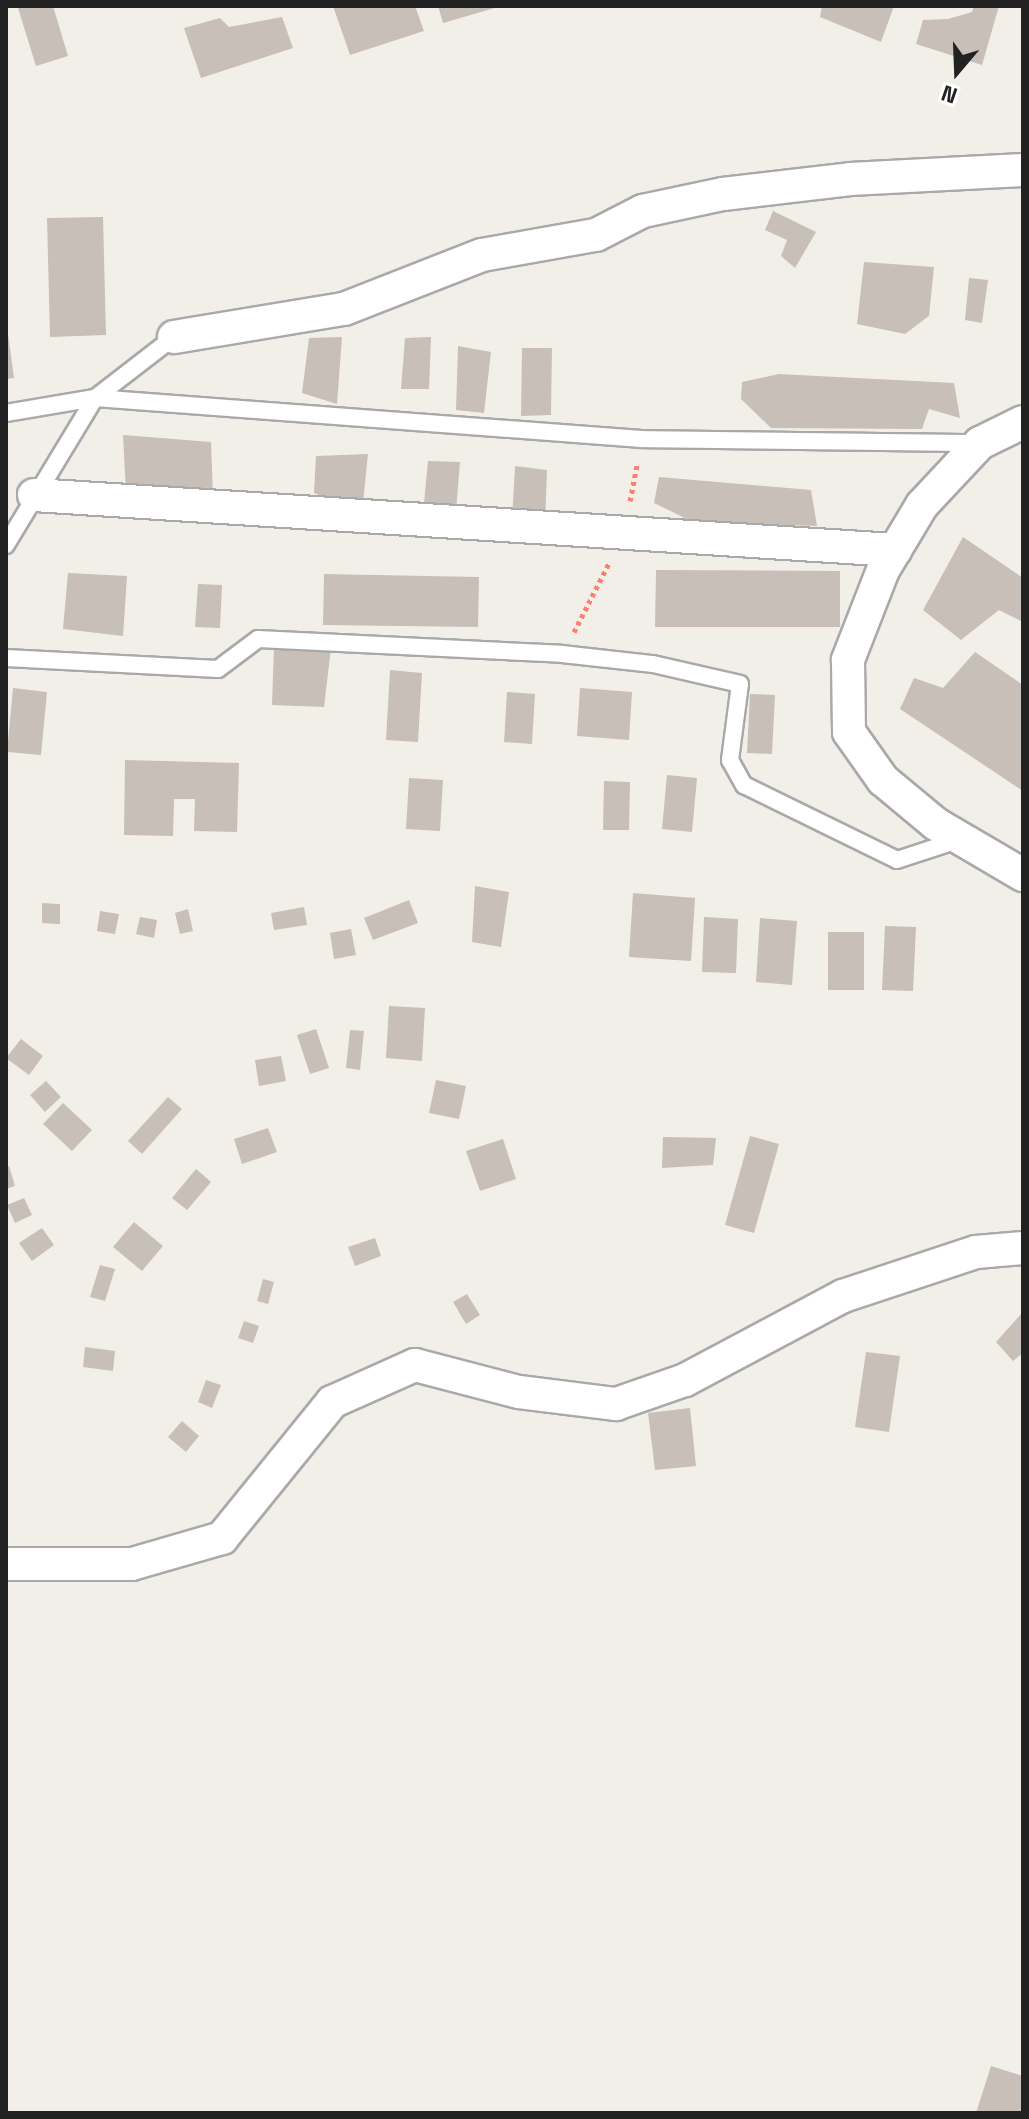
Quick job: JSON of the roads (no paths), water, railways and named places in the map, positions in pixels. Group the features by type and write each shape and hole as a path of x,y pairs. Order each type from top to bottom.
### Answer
{"street":[{"path":"174,337 344,309 482,255 596,235 643,211 723,194 850,179 1023,170"},
{"path":"1023,422 980,443 946,474 895,550 848,660 849,732 883,780 961,839 1023,875"},
{"path":"34,495 895,550"},
{"path":"6,1564 132,1564 222,1538 332,1402 415,1365 519,1392 616,1404 685,1380 843,1296 976,1252 1023,1248"}],"lane":[{"path":"6,545 95,398 174,337"},
{"path":"6,413 95,398 641,439 980,443"},
{"path":"6,658 218,669 258,639 562,654 653,664 740,684 730,760 744,785 897,860 961,839"}]}
